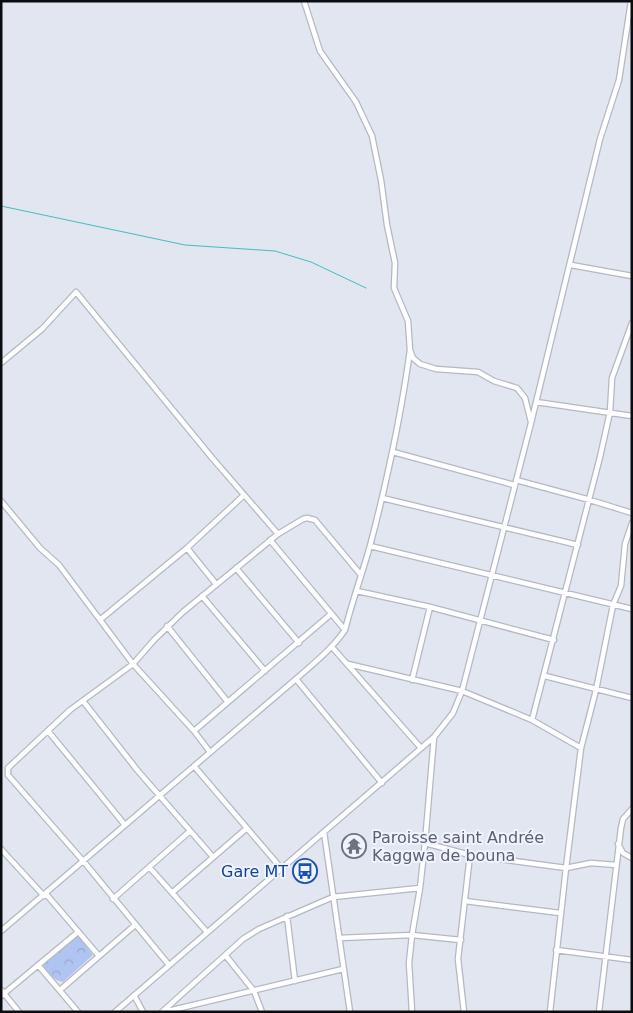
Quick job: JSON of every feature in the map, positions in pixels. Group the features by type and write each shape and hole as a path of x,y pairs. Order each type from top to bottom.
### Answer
{"street":[{"path":"1,922 3,929 84,862 332,647 345,630 370,546 393,452 410,350 408,321 394,288 396,264 387,225 381,180 372,136 356,102 320,51 304,1"},
{"path":"115,1012 422,748 434,737 453,713 462,691 491,574 505,527 571,265 600,139 622,68 631,1"},
{"path":"571,265 631,277"},
{"path":"1,363 42,329 76,292 244,496 278,534"},
{"path":"532,720 590,500 610,412 612,378 632,323"},
{"path":"410,350 415,361 428,367 445,371 478,372 494,381 517,388 525,398 531,423"},
{"path":"536,402 632,416"},
{"path":"393,452 590,500 632,513"},
{"path":"101,619 187,548 244,496"},
{"path":"382,498 578,545"},
{"path":"1,501 40,548 59,565 134,664 194,731 210,752"},
{"path":"169,965 7,773 11,766 66,713 134,664 167,626 270,540 298,521 307,518 316,520 362,575"},
{"path":"550,1012 560,913 581,748 596,690 613,605 621,586 625,544 632,523"},
{"path":"270,540 345,630"},
{"path":"370,546 632,609"},
{"path":"187,548 216,584"},
{"path":"236,568 299,643"},
{"path":"357,591 554,640"},
{"path":"202,596 265,670"},
{"path":"412,680 430,608"},
{"path":"194,731 331,614"},
{"path":"167,626 227,701"},
{"path":"332,647 422,748"},
{"path":"348,664 462,691 532,720 581,748"},
{"path":"545,676 632,698"},
{"path":"296,679 382,782"},
{"path":"83,701 160,797 213,857"},
{"path":"48,731 126,825"},
{"path":"412,1012 410,963 412,935 425,843 434,737"},
{"path":"194,766 281,868"},
{"path":"599,1012 618,844 622,823 632,809"},
{"path":"173,892 247,828"},
{"path":"114,899 190,832"},
{"path":"324,832 350,1012"},
{"path":"425,843 470,855 566,868 591,863 616,866"},
{"path":"618,844 623,853 632,858"},
{"path":"1,849 99,956"},
{"path":"464,1012 459,974 460,940 470,855"},
{"path":"150,868 207,932"},
{"path":"163,1012 244,939 259,929 333,897 420,888"},
{"path":"465,901 560,913"},
{"path":"287,916 295,980"},
{"path":"60,990 135,925"},
{"path":"19,1012 2,993 78,932"},
{"path":"339,938 412,935 460,940"},
{"path":"556,950 632,960"},
{"path":"226,956 254,991 262,1012"},
{"path":"38,965 78,1012"},
{"path":"163,1012 343,969"},
{"path":"134,995 143,1012"}],"green space":[{"path":"78,935 93,955 63,982 60,981 48,973 43,964"}],"waterway":[{"path":"1,206 185,245 275,251 311,262 366,288"}],"place":[{"name":"Paroisse saint Andrée Kaggwa de bouna","path":"354,846"},
{"name":"Gare MT","path":"305,871"}]}
